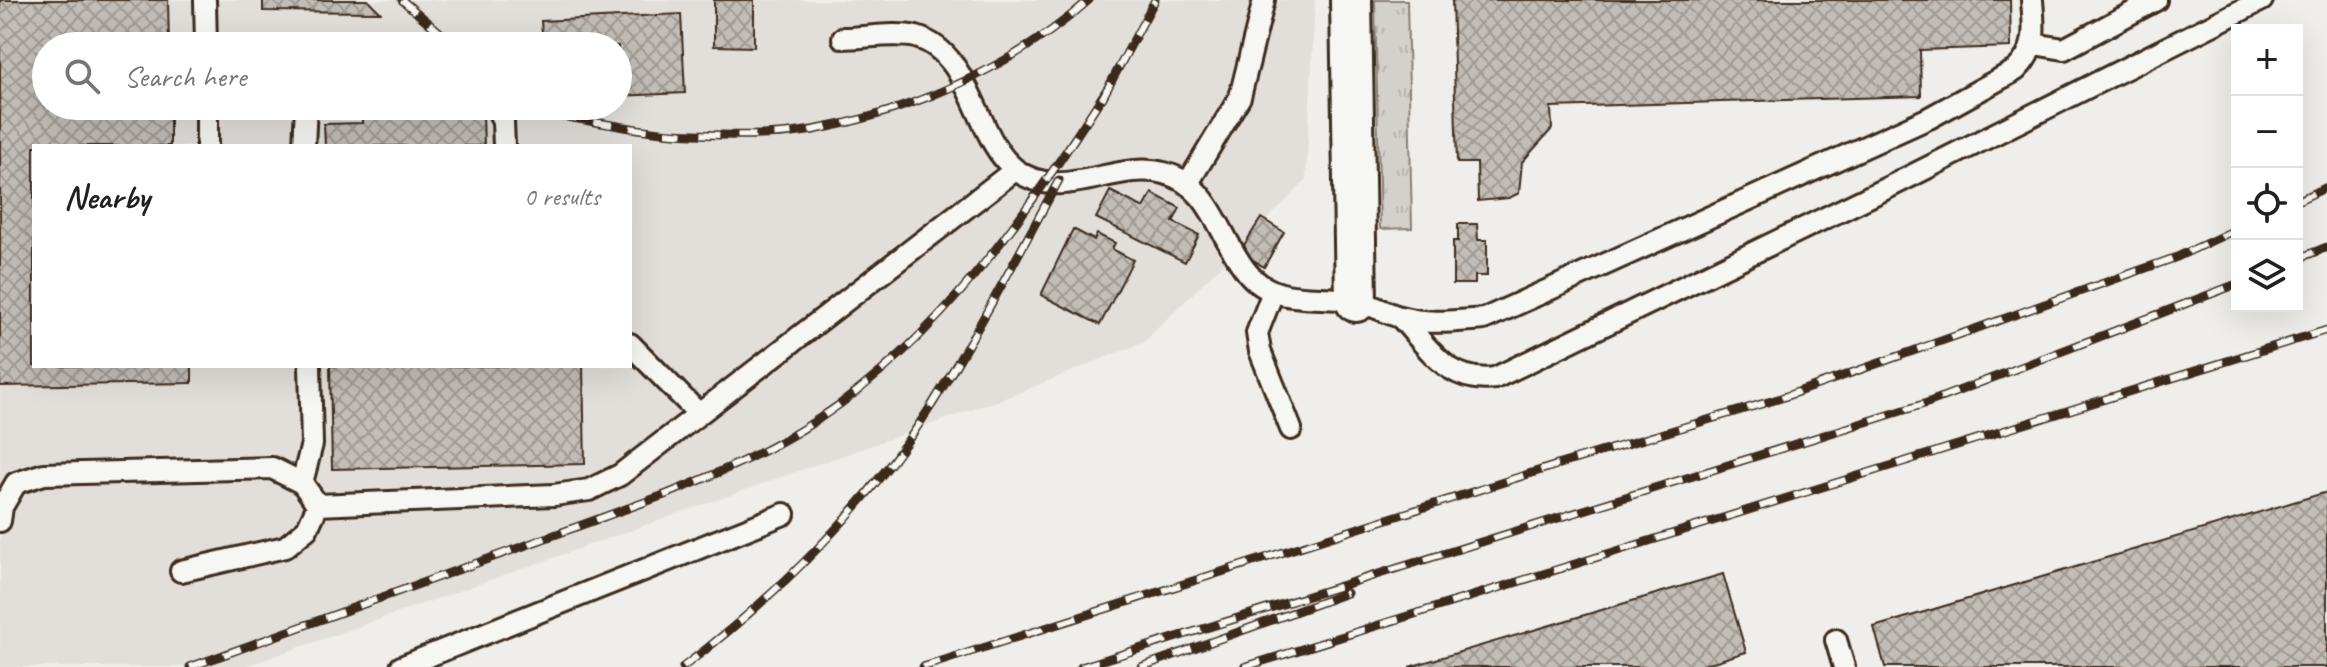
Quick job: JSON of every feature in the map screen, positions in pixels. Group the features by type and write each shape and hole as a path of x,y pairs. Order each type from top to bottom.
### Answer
{"street":[{"path":"1351,0 1356,301"}],"lane":[{"path":"205,0 206,32"},
{"path":"1188,183 1240,97 1264,0"},
{"path":"843,38 916,37 946,55 964,80 987,130 1015,170 1045,182 1087,182 1132,170 1163,172 1188,183 1206,201 1247,273 1273,292 1291,298 1356,301 1401,318 1436,323 1484,319 1929,118 2016,70 2028,59 2034,44 2032,0"},
{"path":"2034,44 2064,49 2156,0"},
{"path":"1401,318 1449,368 1472,381 1495,378 1889,187 2262,0"},
{"path":"207,120 207,144"},
{"path":"304,144 305,120"},
{"path":"503,120 504,144"},
{"path":"318,505 554,495 589,490 620,475 1015,170"},
{"path":"1273,292 1257,333 1260,351 1291,429"},
{"path":"632,346 699,414"},
{"path":"302,483 312,444 310,368"},
{"path":"0,521 2,507 16,483 44,474 272,468 302,483 318,505"},
{"path":"181,571 285,547 307,529 318,505"},
{"path":"401,667 784,514"},
{"path":"1836,640 1844,667"}],"shaded area":[{"path":"0,0 1315,0 1306,181 1144,342 1011,396 244,667 0,667"}],"green space":[{"path":"1375,0 1407,0 1412,228 1380,229"}],"building":[{"path":"0,0 168,0 169,32 32,32 32,120 170,120 170,144 32,144 32,368 192,368 192,383 0,386"},
{"path":"263,0 368,0 380,12 263,11"},
{"path":"714,0 754,0 754,47 714,46"},
{"path":"1452,0 2010,0 2011,47 1920,50 1921,96 1551,107 1552,129 1522,162 1519,193 1509,198 1478,201 1477,163 1457,163"},
{"path":"681,14 685,93 632,95 632,32 542,32 541,21"},
{"path":"362,120 483,120 484,144 325,144 324,124 362,123"},
{"path":"1110,191 1144,208 1152,193 1180,208 1173,222 1199,235 1185,262 1096,218"},
{"path":"1261,218 1284,232 1264,267 1249,257 1244,245"},
{"path":"1458,224 1477,224 1478,240 1487,240 1487,276 1475,276 1475,284 1453,284 1453,241 1458,241"},
{"path":"1073,229 1094,240 1097,234 1115,243 1112,249 1133,260 1100,325 1041,295"},
{"path":"330,368 583,368 585,464 332,469"},
{"path":"2327,492 2327,667 1885,667 1874,627"},
{"path":"1723,574 1746,652 1697,667 1409,667"}],"railway":[{"path":"402,0 440,32"},
{"path":"585,120 674,133 762,135 795,133 863,119 933,95 1000,63 1032,44 1089,0"},
{"path":"1102,99 1155,0"},
{"path":"190,667 667,494 745,460 802,430 864,386 944,310 1014,225 1107,89"},
{"path":"683,667 753,610 820,546 908,441 950,376 1059,180"},
{"path":"2303,198 2327,187"},
{"path":"923,667 1560,464 1778,399 2177,257 2231,232"},
{"path":"2303,257 2327,247"},
{"path":"1081,667 1927,403 2231,286"},
{"path":"1244,667 2327,330"},
{"path":"1141,667 1347,593"}]}
